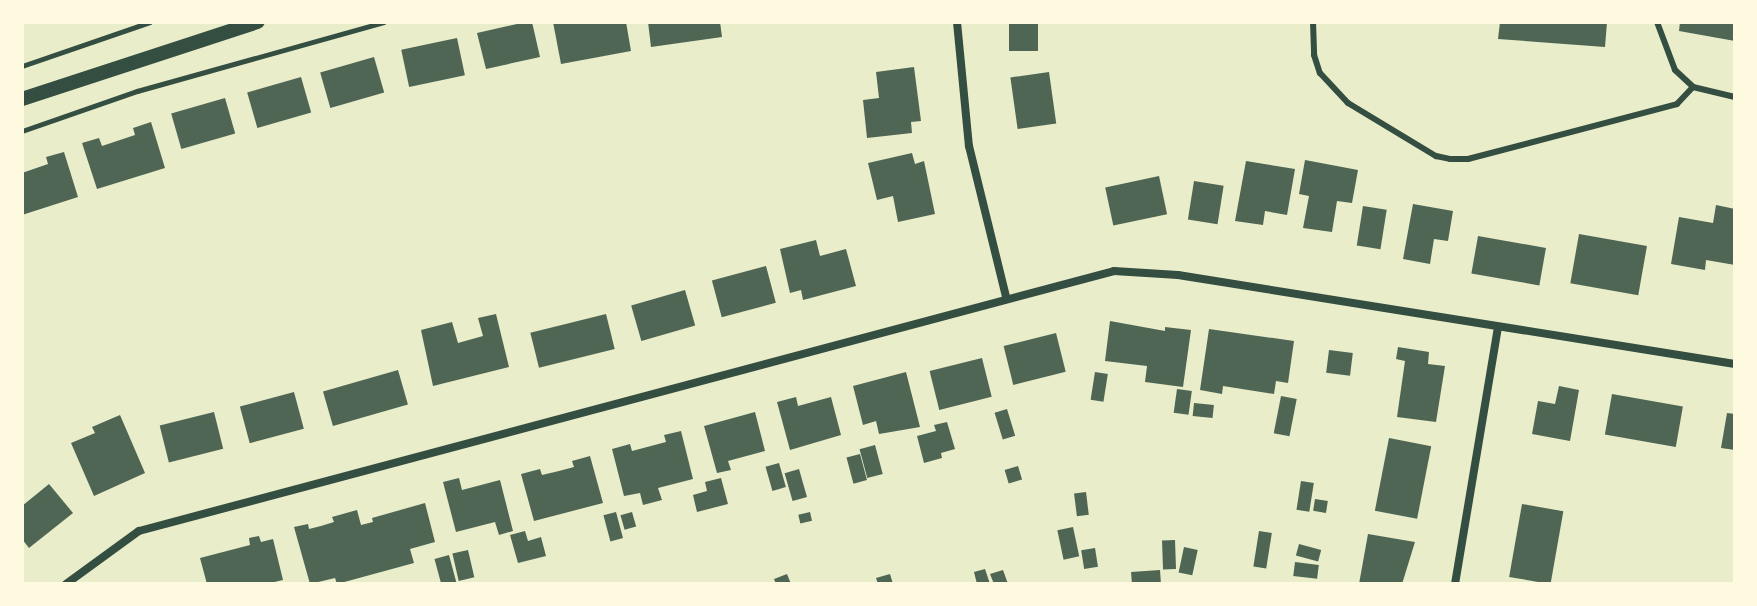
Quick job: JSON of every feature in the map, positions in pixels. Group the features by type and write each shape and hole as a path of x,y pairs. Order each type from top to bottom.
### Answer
{"street":[{"path":"22,99 258,22"},
{"path":"957,22 969,146 1006,297"},
{"path":"66,584 139,531 1006,297 1114,271 1178,275 1735,364"},
{"path":"1455,584 1498,328"}],"lane":[{"path":"1313,22 1314,55 1320,73 1348,103 1436,156 1450,159 1468,159 1677,104 1693,87"},
{"path":"1657,22 1675,70 1693,87 1735,97"}],"path":[{"path":"22,66 150,22"},
{"path":"22,131 137,91 384,22"}],"building":[{"path":"532,22 540,57 486,69 477,33"},
{"path":"553,22 626,22 631,51 561,64"},
{"path":"648,22 720,22 722,37 651,47"},
{"path":"1009,22 1038,22 1038,51 1009,51"},
{"path":"1500,22 1607,22 1605,47 1498,39"},
{"path":"1680,22 1735,22 1735,41 1679,31"},
{"path":"457,38 465,75 409,87 401,50"},
{"path":"374,57 384,93 330,108 320,72"},
{"path":"914,67 921,121 911,122 912,133 867,138 863,100 879,98 876,72"},
{"path":"1049,72 1056,123 1018,129 1010,77"},
{"path":"301,77 311,113 257,128 247,92"},
{"path":"225,98 235,134 181,149 171,113"},
{"path":"151,122 165,168 97,189 82,143 99,138 102,146 135,135 133,128"},
{"path":"64,152 78,197 22,215 22,173 48,164 46,157"},
{"path":"912,153 915,164 924,161 935,214 898,222 893,196 877,200 868,163"},
{"path":"1305,160 1358,170 1352,203 1337,201 1332,232 1303,228 1309,196 1299,194"},
{"path":"1246,161 1295,169 1287,215 1265,211 1263,225 1235,221"},
{"path":"1159,176 1167,214 1113,226 1105,187"},
{"path":"1194,181 1224,186 1218,224 1188,220"},
{"path":"1413,204 1453,211 1448,241 1434,239 1430,264 1403,259"},
{"path":"1716,205 1735,209 1735,265 1706,260 1705,270 1671,264 1679,217 1713,223"},
{"path":"1363,206 1387,210 1380,249 1357,246"},
{"path":"1579,234 1647,246 1638,295 1570,283"},
{"path":"1478,236 1546,248 1539,285 1471,273"},
{"path":"816,240 820,256 846,249 856,286 803,300 801,290 790,293 780,249"},
{"path":"766,266 776,303 722,317 712,280"},
{"path":"685,290 695,326 641,341 631,305"},
{"path":"496,314 509,367 433,386 421,330 452,322 458,343 483,336 478,318"},
{"path":"606,314 615,349 539,368 530,333"},
{"path":"1110,321 1165,331 1165,327 1191,330 1183,387 1145,382 1147,366 1105,361"},
{"path":"1209,329 1294,341 1288,383 1276,381 1274,394 1223,386 1222,394 1200,390"},
{"path":"1056,333 1066,372 1013,385 1004,346"},
{"path":"1398,347 1429,352 1428,364 1445,366 1436,422 1397,417 1405,361 1396,359"},
{"path":"1329,350 1353,353 1350,376 1326,373"},
{"path":"982,358 992,397 939,410 930,371"},
{"path":"398,370 408,405 333,426 323,391"},
{"path":"906,372 920,427 879,434 876,421 863,425 853,386"},
{"path":"1095,372 1108,374 1103,402 1091,400"},
{"path":"1559,386 1579,390 1570,441 1532,434 1538,401 1555,404"},
{"path":"1177,389 1192,391 1189,415 1174,413"},
{"path":"294,392 304,429 250,443 240,406"},
{"path":"1612,394 1683,407 1676,447 1605,434"},
{"path":"1281,396 1297,399 1289,436 1274,433"},
{"path":"796,397 798,406 831,397 841,435 790,450 777,402"},
{"path":"1194,403 1214,405 1213,418 1193,416"},
{"path":"1007,409 1015,436 1003,440 995,413"},
{"path":"214,412 223,449 169,462 160,426"},
{"path":"755,412 765,451 728,461 731,470 717,473 704,426"},
{"path":"1727,413 1735,414 1735,450 1721,448"},
{"path":"120,415 145,473 94,496 71,443 95,433 92,427"},
{"path":"947,422 955,449 941,453 942,458 924,463 917,436 936,431 934,425"},
{"path":"681,431 693,479 658,488 662,500 643,505 640,493 624,496 612,449 630,444 632,451 666,442 664,435"},
{"path":"1389,438 1431,446 1417,519 1375,511"},
{"path":"875,445 883,474 867,478 860,449"},
{"path":"860,454 867,480 853,484 846,458"},
{"path":"590,456 603,503 534,521 521,474 540,469 542,475 559,471 574,467 572,461"},
{"path":"779,463 786,487 772,491 766,467"},
{"path":"1018,466 1022,479 1009,483 1005,470"},
{"path":"799,469 807,497 793,501 785,473"},
{"path":"459,478 462,490 500,480 513,531 499,535 495,522 456,532 443,482"},
{"path":"721,478 728,504 697,512 693,495 707,491 705,482"},
{"path":"1301,481 1314,483 1309,512 1296,510"},
{"path":"49,484 73,513 29,548 22,539 22,506"},
{"path":"1086,492 1089,515 1077,516 1074,493"},
{"path":"1315,499 1328,501 1326,513 1313,511"},
{"path":"425,503 435,542 410,549 414,563 337,584 335,578 310,584 294,527 308,524 309,529 321,526 334,522 332,517 357,510 361,525 373,522 372,518"},
{"path":"1522,504 1563,511 1551,584 1509,577"},
{"path":"616,512 623,538 610,541 603,515"},
{"path":"632,512 636,526 625,530 620,515"},
{"path":"810,512 812,521 800,523 798,515"},
{"path":"1073,527 1079,556 1064,560 1057,530"},
{"path":"525,531 528,541 541,537 546,556 518,563 510,535"},
{"path":"1259,531 1272,533 1266,569 1253,567"},
{"path":"1368,534 1415,542 1402,584 1359,584"},
{"path":"259,536 261,542 273,539 283,580 266,584 207,584 200,558 250,545 249,538"},
{"path":"1162,540 1175,540 1176,569 1163,569"},
{"path":"1299,544 1321,550 1318,562 1296,556"},
{"path":"1184,547 1198,550 1192,575 1179,572"},
{"path":"1095,548 1098,567 1084,569 1081,550"},
{"path":"468,550 474,577 459,581 452,554"},
{"path":"449,555 456,582 441,584 435,559"},
{"path":"1295,562 1319,565 1317,579 1293,576"},
{"path":"985,569 990,584 977,584 974,572"},
{"path":"1003,570 1008,584 994,584 990,574"},
{"path":"1160,570 1161,584 1132,584 1131,572"},
{"path":"787,574 791,584 776,584 774,579"},
{"path":"890,574 893,584 878,584 876,578"}]}
